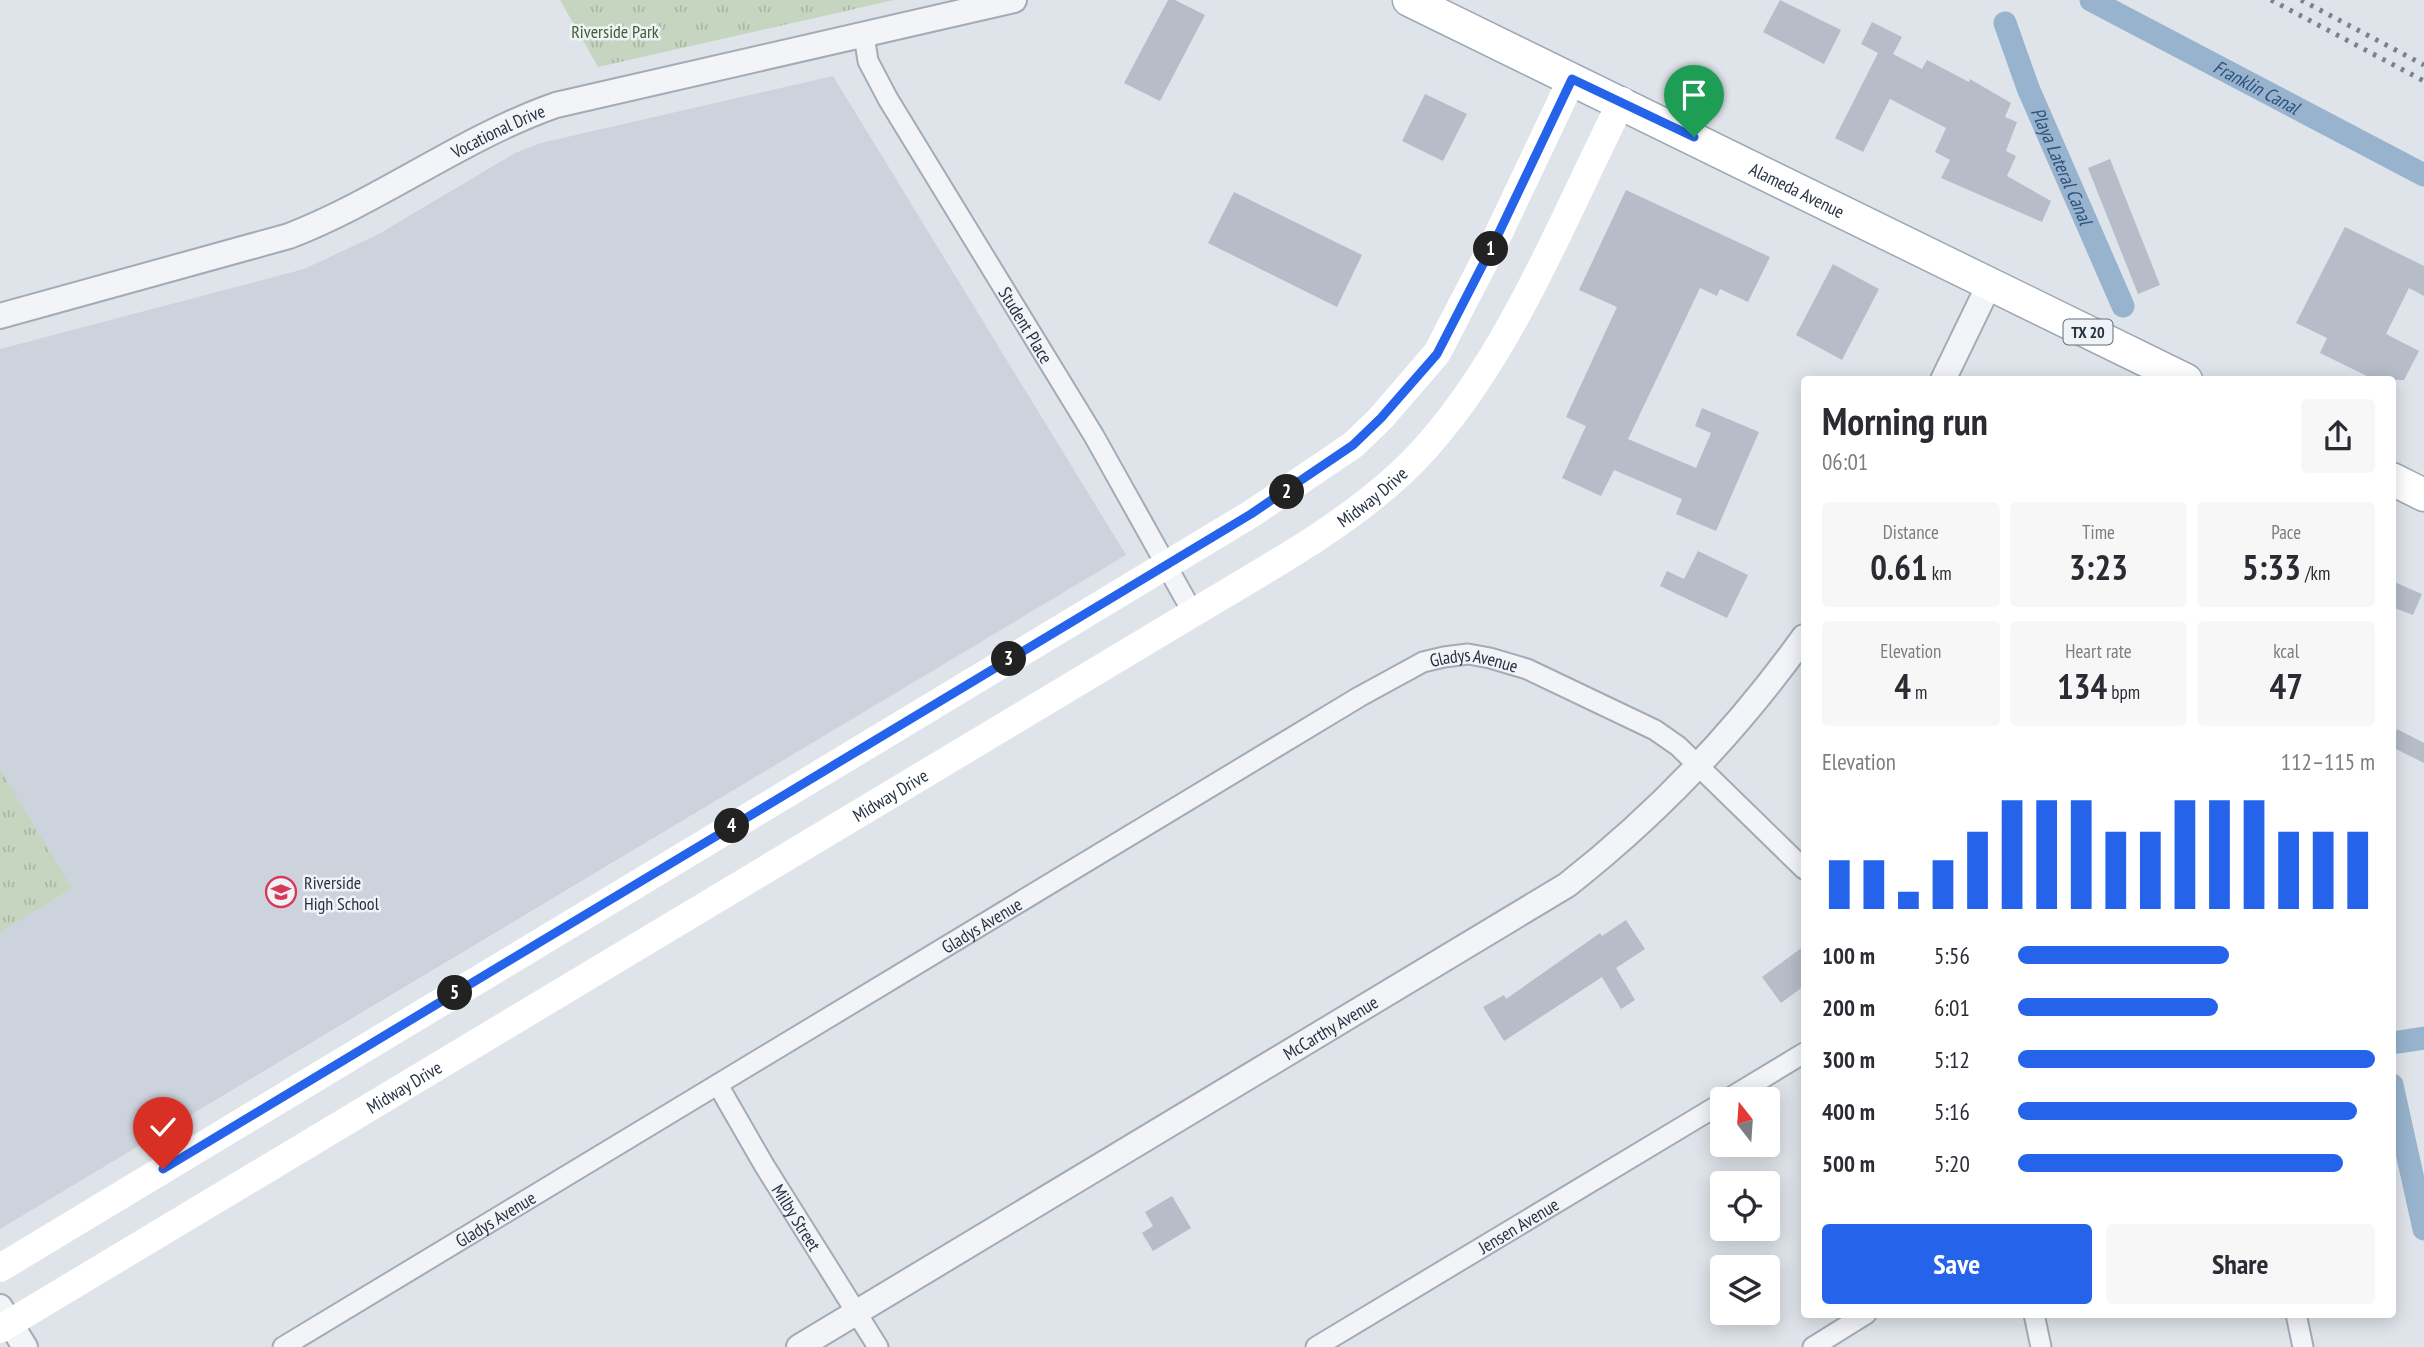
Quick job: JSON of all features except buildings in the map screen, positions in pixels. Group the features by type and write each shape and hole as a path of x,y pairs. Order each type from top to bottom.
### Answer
{"main road":[{"name":"Alameda Avenue","path":"1409,0 1622,101 1989,285 2178,376"},
{"path":"0,1268 1295,486 1353,445 1412,385 1437,354 1495,241 1572,79"},
{"name":"Midway Drive","path":"3,1320 1193,613 1359,509 1402,473 1442,428 1478,377 1519,307 1622,101"},
{"path":"2396,481 2424,495"}],"street":[{"name":"Vocational Drive","path":"0,316 289,236 330,220 500,127 556,105 1014,0"},
{"name":"Student Place","path":"864,35 868,61 888,99 1094,436 1193,613"},
{"path":"1945,376 1989,285"},
{"name":"McCarthy Avenue","path":"799,1347 857,1310 1133,1149 1567,885 1653,812 1779,673 1801,641"},
{"name":"Gladys Avenue","path":"283,1347 1359,697 1423,662 1468,654 1527,669 1655,730 1697,764 1801,866"},
{"path":"1748,1087 1801,1056"},
{"name":"Milby Street","path":"718,1085 764,1165 878,1347"},
{"name":"Jensen Avenue","path":"1316,1347 1710,1110"},
{"path":"1813,1347 1860,1318"},
{"path":"2035,1318 2041,1347"},
{"path":"2297,1318 2303,1347"},
{"path":"3,1320 25,1347"}],"shaded area":[{"name":"Riverside High School","path":"833,76 1126,555 0,1229 0,349 304,269 377,235 515,153 541,143"}],"green space":[{"name":"Riverside Park","path":"560,0 894,0 598,67"},
{"path":"0,769 72,888 0,932"}],"waterway":[{"name":"Franklin Canal","path":"2091,0 2424,175"},
{"name":"Playa Lateral Canal","path":"2005,23 2028,88 2123,306"},
{"path":"2396,1042 2424,1038"},
{"name":"Playa Lateral Canal","path":"2396,1103 2424,1229"}],"railway":[{"path":"2271,0 2424,81"},
{"path":"2301,0 2424,65"}],"place":[{"name":"Riverside High School","path":"281,892"}],"route":[{"path":"163,1169 1251,514 1353,445 1412,385 1437,354 1495,241 1572,79 1694,137"}]}
